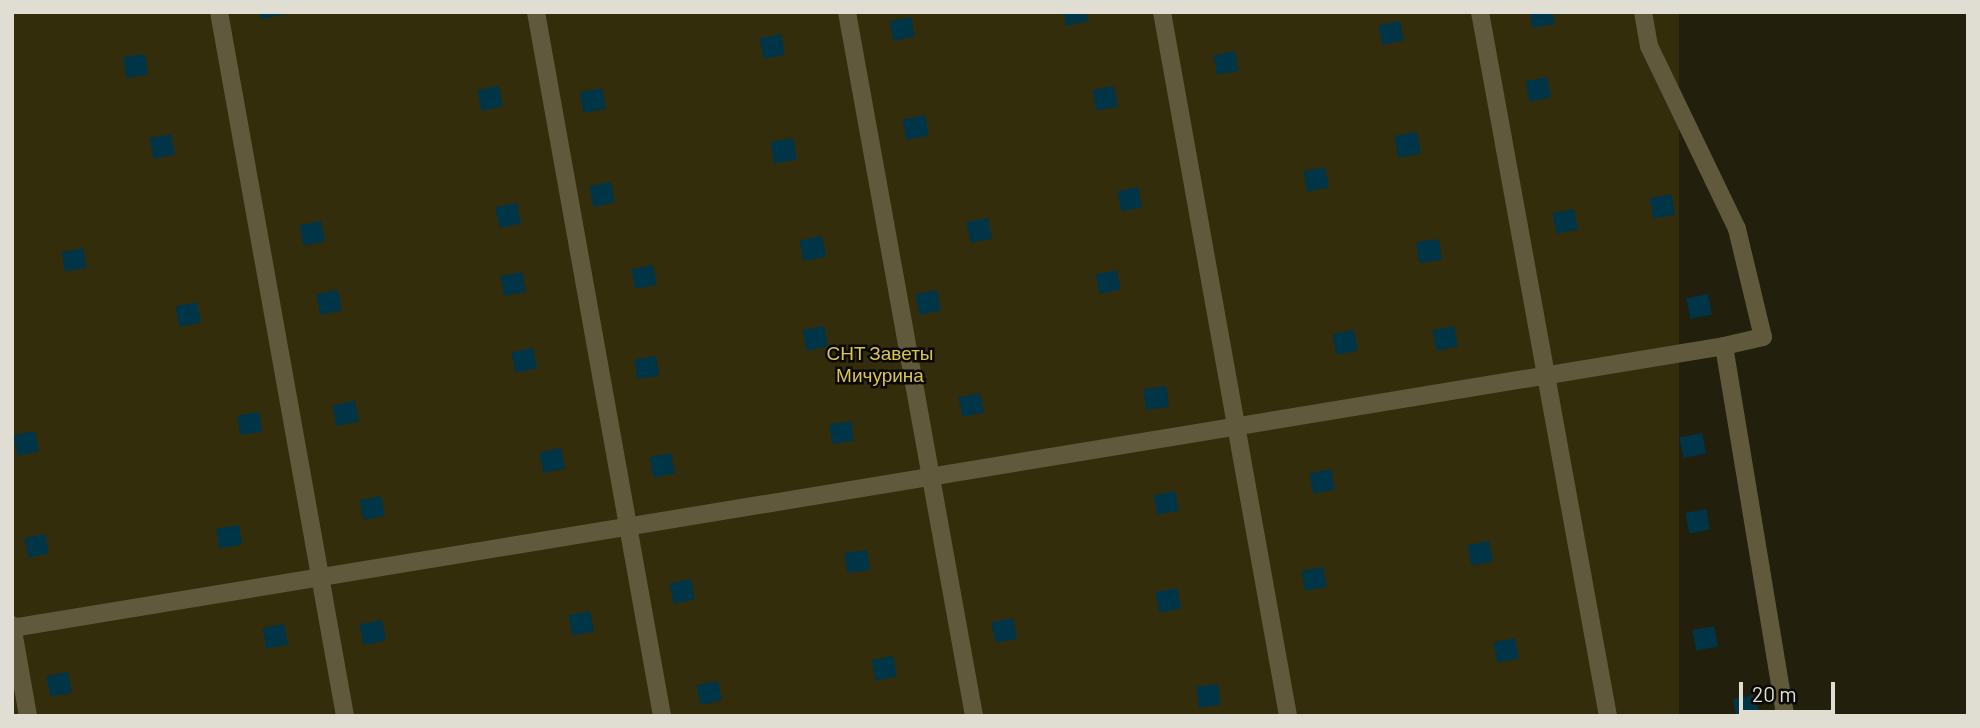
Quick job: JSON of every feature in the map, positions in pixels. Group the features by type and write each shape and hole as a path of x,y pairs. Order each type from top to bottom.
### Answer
{"street":[{"path":"219,12 345,716"},
{"path":"536,12 662,716"},
{"path":"848,12 928,477 974,716"},
{"path":"1162,12 1234,427 1288,716"},
{"path":"1480,12 1608,716"},
{"path":"28,716 12,627 1546,376 1763,337 1737,229 1648,46 1643,12"},
{"path":"1724,346 1785,716"}],"green space":[{"name":"СНТ Заветы Мичурина","path":"12,12 1679,12 1679,716 12,716"}],"building":[{"path":"259,12 286,12 286,14 261,19"},
{"path":"1063,12 1086,12 1088,21 1066,26"},
{"path":"1530,12 1552,12 1555,24 1532,28"},
{"path":"911,17 915,37 893,41 889,21"},
{"path":"1400,21 1404,41 1382,45 1378,25"},
{"path":"781,34 785,55 763,59 759,38"},
{"path":"1235,51 1239,71 1217,75 1213,55"},
{"path":"145,54 148,75 126,78 123,57"},
{"path":"1547,77 1551,98 1529,102 1525,81"},
{"path":"499,86 503,107 481,111 477,90"},
{"path":"1114,86 1118,107 1096,111 1092,90"},
{"path":"602,88 606,109 583,113 579,92"},
{"path":"925,115 929,136 906,140 902,119"},
{"path":"1417,132 1421,154 1398,158 1394,136"},
{"path":"171,134 175,155 153,159 149,138"},
{"path":"793,138 797,160 774,164 770,142"},
{"path":"1325,167 1329,188 1307,192 1303,171"},
{"path":"611,182 615,203 593,207 589,186"},
{"path":"1138,187 1142,208 1121,212 1117,191"},
{"path":"1671,194 1675,215 1653,219 1649,198"},
{"path":"517,203 521,224 499,228 495,207"},
{"path":"1574,209 1578,230 1556,234 1552,213"},
{"path":"988,218 992,239 970,243 966,222"},
{"path":"321,221 325,242 303,246 299,225"},
{"path":"822,236 826,257 803,261 799,240"},
{"path":"1439,239 1442,260 1419,263 1416,242"},
{"path":"83,248 87,268 65,272 61,252"},
{"path":"653,265 657,285 635,289 631,269"},
{"path":"1117,270 1121,290 1099,294 1095,274"},
{"path":"522,272 526,292 504,296 500,276"},
{"path":"338,290 342,311 320,315 316,294"},
{"path":"937,290 941,311 919,315 915,294"},
{"path":"1708,294 1712,315 1690,319 1686,298"},
{"path":"197,302 201,323 179,327 175,306"},
{"path":"824,326 828,347 806,351 802,330"},
{"path":"1454,326 1458,347 1436,351 1432,330"},
{"path":"1354,330 1358,351 1336,355 1332,334"},
{"path":"533,348 537,369 515,373 511,352"},
{"path":"656,356 659,376 637,379 634,359"},
{"path":"1166,386 1169,407 1146,410 1143,389"},
{"path":"980,393 984,413 962,417 958,397"},
{"path":"355,401 359,422 336,426 332,405"},
{"path":"259,412 262,432 240,435 237,415"},
{"path":"851,421 854,441 832,444 829,424"},
{"path":"35,431 39,452 17,456 13,435"},
{"path":"1702,433 1706,454 1683,458 1679,437"},
{"path":"561,448 565,469 543,473 539,452"},
{"path":"671,453 675,474 653,478 649,457"},
{"path":"1331,469 1335,490 1313,494 1309,473"},
{"path":"1175,491 1179,511 1157,515 1153,495"},
{"path":"381,496 385,516 363,520 359,500"},
{"path":"1706,509 1710,530 1689,534 1685,513"},
{"path":"239,525 242,545 219,548 216,529"},
{"path":"45,534 49,554 28,558 24,538"},
{"path":"1489,541 1493,562 1471,566 1467,545"},
{"path":"867,550 870,570 847,573 844,554"},
{"path":"1323,567 1327,587 1305,591 1301,571"},
{"path":"691,579 695,600 673,604 669,583"},
{"path":"1177,588 1181,609 1159,613 1155,592"},
{"path":"590,611 594,632 572,636 568,615"},
{"path":"1013,618 1017,639 995,643 991,622"},
{"path":"382,620 386,641 363,645 359,624"},
{"path":"284,624 288,645 266,649 262,628"},
{"path":"1714,626 1718,647 1696,651 1692,630"},
{"path":"1515,638 1519,659 1497,663 1493,642"},
{"path":"893,656 897,677 875,681 871,660"},
{"path":"68,672 72,693 50,697 46,676"},
{"path":"718,681 722,701 700,705 696,685"},
{"path":"1218,684 1221,705 1199,708 1196,687"},
{"path":"1755,695 1759,715 1736,716 1733,699"}]}
